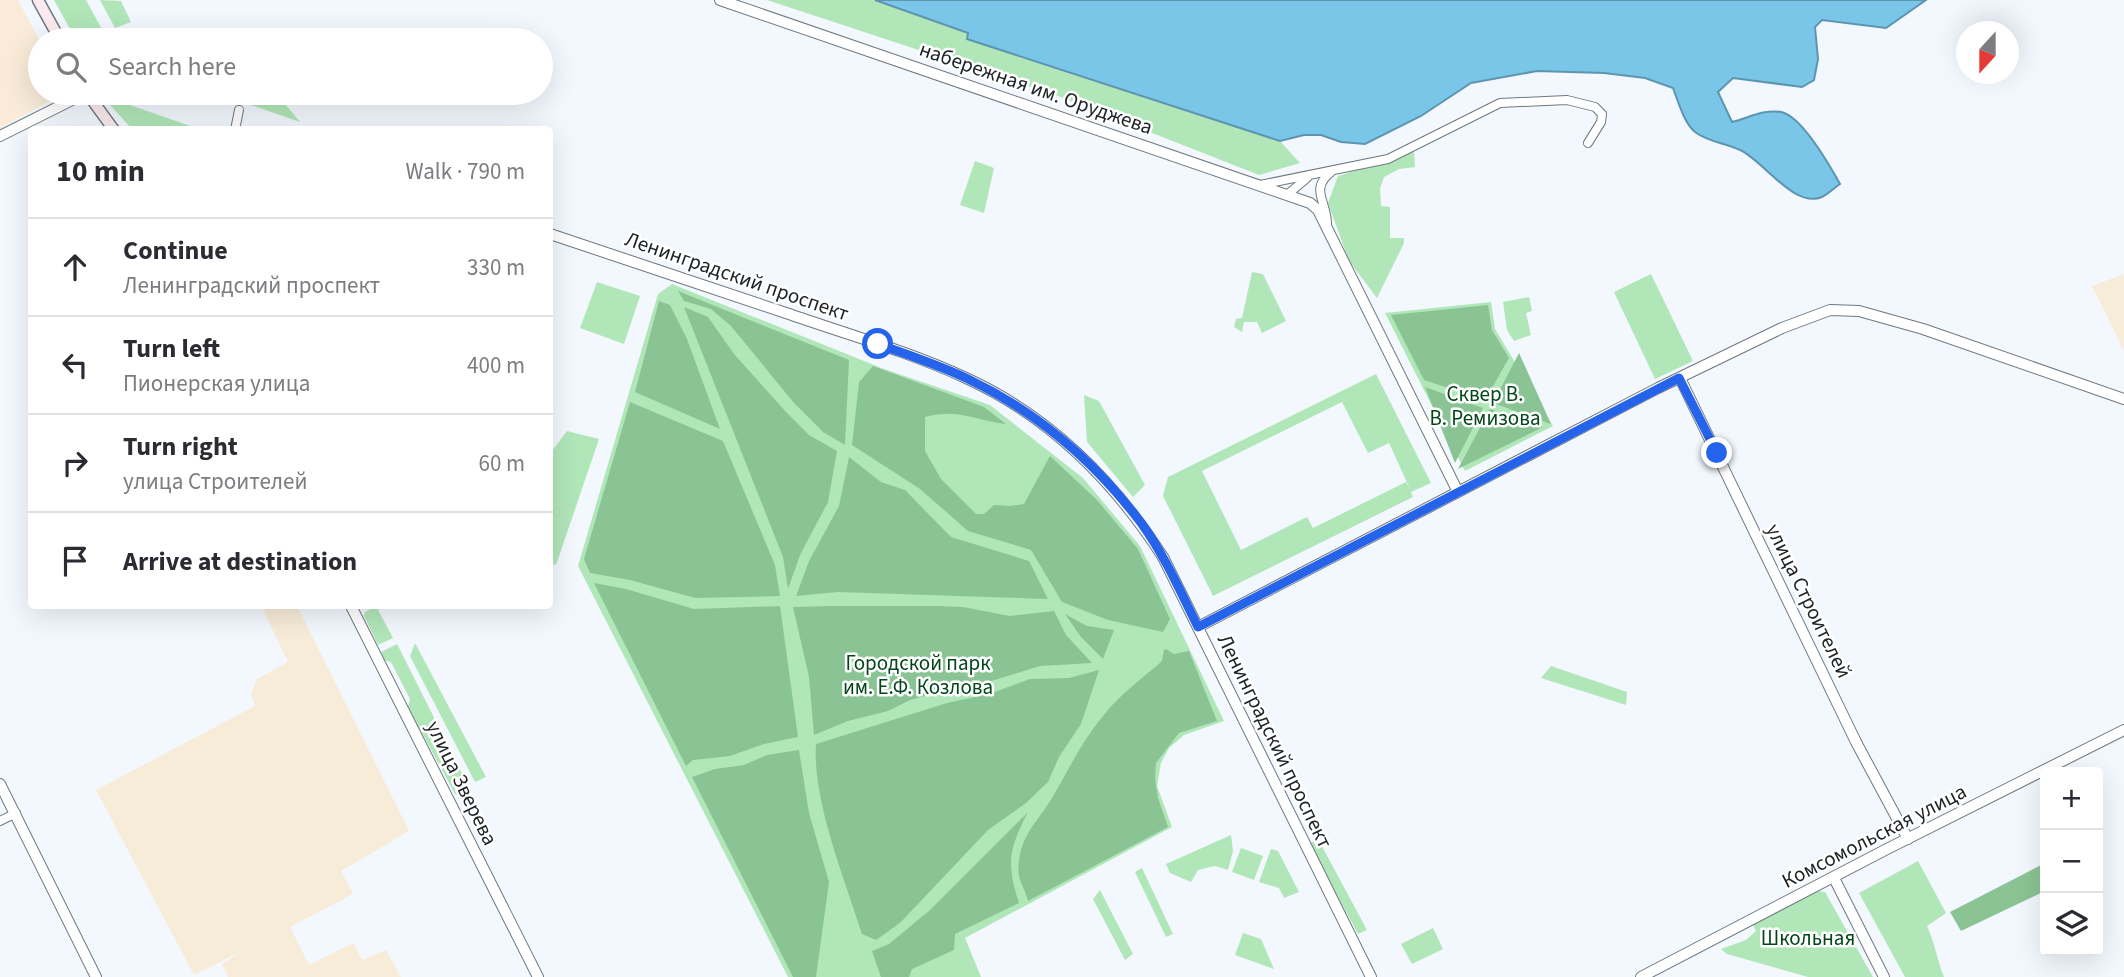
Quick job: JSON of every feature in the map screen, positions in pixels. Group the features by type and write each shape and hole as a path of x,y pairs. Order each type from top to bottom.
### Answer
{"main road":[{"path":"38,0 53,28"},
{"path":"96,105 111,126"}],"street":[{"name":"набережная им. Оруджева","path":"720,0 1288,194 1314,206 1458,492"},
{"path":"1260,185 1388,159 1500,103 1567,100 1595,107 1602,114 1601,122 1588,142"},
{"path":"0,136 63,105"},
{"path":"236,126 239,110"},
{"path":"1326,228 1326,210 1319,187 1325,177 1334,170"},
{"path":"1288,194 1300,182 1317,174"},
{"name":"Ленинградский проспект","path":"553,235 914,357 966,378 1020,408 1079,454 1143,525 1163,557 1371,977"},
{"path":"1198,627 1679,378 1814,314 1830,310 1859,311 1923,329 2124,399"},
{"name":"улица Строителей","path":"1679,378 1851,732 1908,839"},
{"name":"улица Зверева","path":"353,609 538,977"},
{"name":"Комсомольская улица","path":"1642,977 2124,730"},
{"path":"0,784 96,977"},
{"path":"0,821 16,813"},
{"path":"1834,878 1884,977"}],"shaded area":[{"path":"0,0 18,0 33,28 28,28 28,105 43,105 0,128"},
{"path":"2124,274 2124,351 2092,286"},
{"path":"262,609 298,609 409,831 341,871 353,894 290,927 309,965 353,943 362,960 386,950 401,977 228,977 222,964 244,950 194,975 96,790 255,706 251,694 257,679 288,662"}],"green space":[{"path":"54,0 86,0 101,28 69,28"},
{"path":"100,0 121,1 131,22 115,28"},
{"path":"767,0 875,0 968,34 967,39 1280,141 1300,163 1259,175 1058,96"},
{"path":"110,105 130,105 190,126 129,126"},
{"path":"251,105 286,105 300,122"},
{"path":"1414,152 1415,167 1399,169 1384,177 1380,189 1381,206 1390,207 1390,238 1404,238 1404,243 1377,298 1349,261 1328,203 1338,176"},
{"path":"975,161 994,168 984,213 960,205"},
{"path":"1252,272 1263,274 1286,321 1262,333 1257,322 1244,322 1242,332 1234,327 1236,319 1242,318"},
{"path":"1651,274 1693,361 1655,379 1614,292"},
{"path":"597,282 640,296 624,344 580,328"},
{"name":"Городской парк им. Е.Ф. Козлова","path":"672,284 884,369 990,405 1083,478 1140,546 1224,721 1184,735 1169,748 1161,763 1157,786 1172,827 965,938 981,977 788,977 578,566 658,294"},
{"path":"678,291 849,360 845,445 823,432 794,403 731,326 711,309 684,301"},
{"path":"1529,297 1532,311 1526,313 1531,335 1514,341 1507,330 1503,302"},
{"path":"659,301 670,305 687,339 720,429 635,392"},
{"name":"Сквер В. В. Ремизова","path":"1491,302 1495,329 1553,426 1465,471 1385,313"},
{"path":"1488,305 1492,330 1509,358 1485,400 1424,380 1391,315"},
{"path":"684,307 708,317 734,354 787,413 809,435 837,451 828,502 800,555 788,589 783,557"},
{"path":"1519,353 1551,424 1493,403"},
{"path":"873,366 984,407 1006,424 956,414 925,417 925,451 941,479 976,514 984,514 994,505 1024,504 1050,456 1097,500 1138,549 1170,619 1163,632 1108,620 1062,602 1031,550 968,531 920,489 852,445 859,382"},
{"path":"1376,374 1431,483 1411,492 1413,497 1213,596 1163,496 1168,477","holes":["1342,402 1368,453 1389,443 1410,489 1406,482 1313,528 1307,517 1241,550 1202,471"]},
{"path":"1425,387 1483,408 1455,463"},
{"path":"1084,395 1099,401 1145,485 1133,497 1087,442"},
{"path":"630,402 723,441 775,565 780,596 695,598 630,580 590,573 584,559"},
{"path":"1490,409 1543,427 1458,469"},
{"path":"567,431 599,439 556,565 553,564 553,450"},
{"path":"849,457 881,482 905,490 951,537 1029,561 1048,599 838,592 796,596 809,561 839,506"},
{"path":"594,583 626,589 694,609 780,606 798,737 764,744 730,756 693,760 686,766"},
{"path":"793,607 963,607 1010,616 1054,611 1066,635 1092,663 1040,666 982,684 910,700 888,711 848,721 814,735 809,677"},
{"path":"378,609 393,638 378,645 364,616 365,612"},
{"path":"1065,614 1087,626 1114,630 1103,659 1081,637"},
{"path":"415,643 486,777 475,782 410,656"},
{"path":"397,644 472,793 461,797 455,794 408,707 410,699 391,662 384,660 381,652"},
{"path":"1166,649 1174,654 1189,651 1217,721 1179,733 1156,763 1158,798 1168,827 1028,901 1019,878 1018,867 1028,834 1095,726 1116,701 1162,661"},
{"path":"1551,666 1627,692 1626,705 1541,678"},
{"path":"1099,670 1081,724 1059,757 1048,782 1026,803 988,830 900,923 876,940 862,934 824,814 816,766 816,744 947,703 989,694 1030,679 1069,678"},
{"path":"799,750 809,813 829,882 816,977 793,977 692,777 715,769 744,765 767,755"},
{"path":"1028,812 1013,846 1011,866 1019,903 955,934 954,950 912,969 909,977 881,977 872,951 889,944 930,910"},
{"path":"1231,835 1233,851 1228,870 1215,866 1198,870 1191,882 1170,873 1166,864"},
{"path":"1318,839 1367,930 1358,934 1309,844"},
{"path":"1241,848 1263,856 1254,880 1232,872"},
{"path":"1271,849 1278,851 1299,892 1284,898 1279,888 1259,882"},
{"path":"1918,861 1946,913 1927,926 1944,977 1905,977 1859,893"},
{"path":"2040,866 2040,893 1961,931 1950,912"},
{"path":"1142,868 1173,934 1166,937 1135,872"},
{"path":"1100,890 1133,954 1125,960 1093,899"},
{"name":"Школьная","path":"1818,891 1825,892 1873,977 1808,977 1727,954 1721,949 1746,940 1756,931 1752,923"},
{"path":"1433,928 1443,949 1412,964 1401,944"},
{"path":"1243,933 1261,939 1274,969 1235,955"}],"water":[{"path":"875,0 1926,0 1886,28 1822,20 1815,27 1818,59 1814,80 1802,87 1733,78 1718,92 1732,122 1775,111 1798,122 1840,184 1822,197 1811,199 1790,190 1749,155 1695,132 1685,118 1673,88 1645,78 1604,73 1537,71 1471,83 1421,116 1365,144 1341,142 1321,135 1304,135 1280,141 967,39 968,33"}],"route":[{"path":"878,344 990,390 1020,408 1079,454 1143,525 1163,557 1198,627 1679,378 1717,453"}]}
